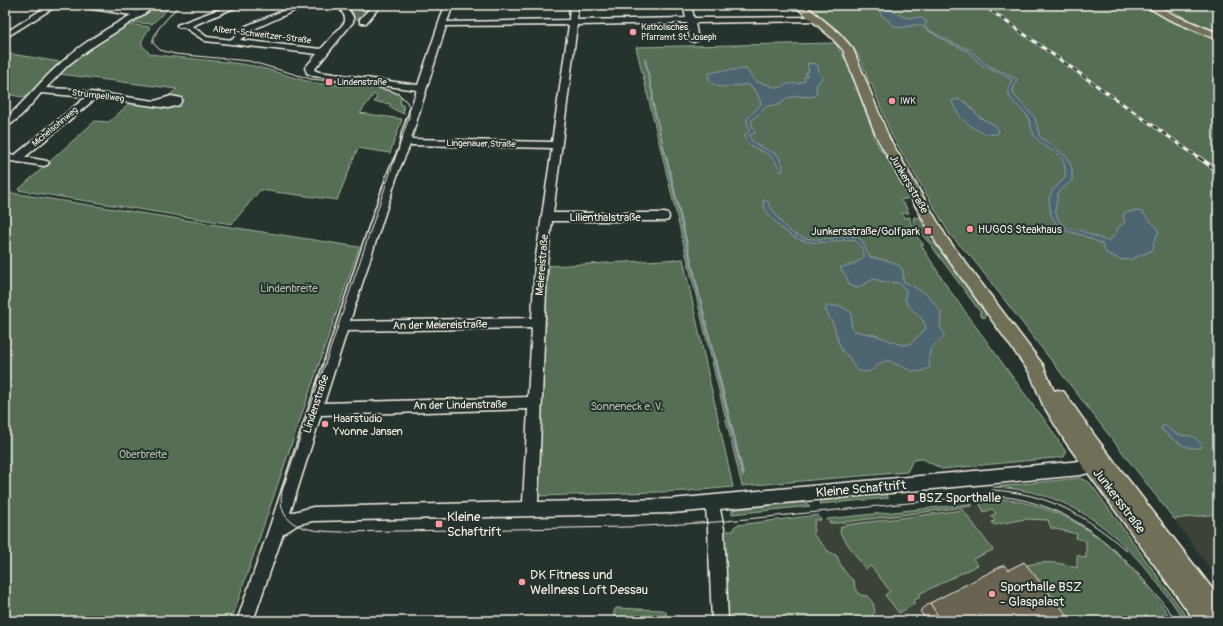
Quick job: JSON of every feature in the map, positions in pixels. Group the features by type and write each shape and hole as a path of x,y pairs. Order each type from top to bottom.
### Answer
{"main road":[{"name":"Junkersstraße","path":"799,5 840,39 851,56 883,138 942,241 1040,376 1055,412 1218,612"},
{"path":"1149,5 1171,17 1218,37"},
{"name":"Junkersstraße","path":"1098,464 1208,621"}],"street":[{"path":"5,36 54,5"},
{"path":"80,5 138,14"},
{"path":"5,124 43,90 60,68 74,56 154,5"},
{"name":"Albert-Schweitzer-Straße","path":"236,5 182,25 201,38 322,52"},
{"path":"234,42 248,28 303,5"},
{"path":"342,5 349,17 349,22 309,68 312,73 422,88"},
{"path":"363,21 377,5"},
{"name":"Lindenstraße","path":"245,621 277,529 394,170 406,142 407,133 449,5"},
{"name":"Meiereistraße","path":"530,509 541,263 574,5"},
{"path":"688,5 694,40"},
{"path":"443,24 816,19"},
{"name":"Strümpellweg","path":"43,90 156,103"},
{"name":"Michelsohnweg","path":"17,159 94,95"},
{"name":"Lingenauer Straße","path":"406,142 556,145"},
{"path":"5,157 44,163"},
{"name":"Lilienthalstraße","path":"547,217 664,217"},
{"name":"An der Meiereistraße","path":"342,326 538,323"},
{"name":"An der Lindenstraße","path":"315,409 534,403"},
{"name":"Kleine Schaftrift","path":"277,529 296,517 313,514 656,507 1000,476 1098,464"},
{"path":"712,503 716,528 720,621"}],"shaded area":[{"path":"980,502 1011,504 1088,536 1166,621 728,621 723,534 727,531 734,531 734,527 737,525 821,520 968,504 980,505"},
{"path":"1218,514 1218,580 1174,519"}],"green space":[{"path":"157,5 172,5 152,24 129,22"},
{"path":"348,5 374,5 362,18 352,20 354,15"},
{"path":"806,5 1143,5 1173,22 1218,39 1218,514 1174,519 972,258 950,235 891,134 872,85 869,83 862,63 854,49 835,28"},
{"path":"1160,5 1218,5 1218,31 1197,24"},
{"path":"128,24 150,27 142,40 142,45 150,54 240,64 261,68 315,83 373,88 394,93 402,97 400,102 401,105 403,105 404,114 389,107 391,104 374,102 377,97 374,94 360,113 402,119 390,153 358,148 337,200 260,190 232,224 18,190 95,121 109,122 132,101 157,105 177,89 60,74 91,46"},
{"path":"835,43 848,64 855,89 857,89 875,136 873,137 882,152 884,152 910,198 900,200 901,203 904,203 909,213 902,213 904,218 910,217 914,232 924,245 921,245 950,291 1045,420 1064,449 1066,453 1064,457 942,469 923,459 913,460 907,472 742,486 636,47"},
{"path":"5,53 60,62 28,98 5,94"},
{"name":"Oberbreite","path":"5,192 359,247 231,621 5,621"},
{"path":"914,217 920,218 931,241 936,245 986,314 984,318 979,314 981,313 930,244 916,228 913,222"},
{"name":"Sonneneck e. V.","path":"683,259 733,487 689,491 538,496 544,322 549,266"},
{"path":"1080,478 1090,483 1190,621 1185,621 1147,571 1127,548 1106,529 1082,512 1055,500 1026,491 993,487"},
{"path":"885,494 889,498 819,504 820,501"},
{"path":"986,498 1017,501 1046,509 1071,520 1094,535 1116,553 1136,574 1155,596 1173,621 1056,621 1029,572 1027,565 1052,563 1065,564 1077,568 1077,555 1086,558 1086,541 1076,538 1077,534 1051,528 1048,520 1025,519 994,525 992,522 995,521 991,516 996,513 992,509 984,512 977,499"},
{"path":"804,502 810,506 732,514 732,510 735,509"},
{"path":"972,504 972,506 837,523 830,523 827,519"},
{"path":"963,510 993,550 973,559 978,565 919,594 920,597 913,601 915,604 899,613 885,595 890,591 871,566 865,569 840,533 841,527 846,525"},
{"path":"818,515 821,520 815,520 813,534 828,551 837,556 840,564 848,576 854,581 855,588 860,595 867,596 873,603 875,612 872,616 875,621 728,621 723,534 727,531 734,531 734,527 737,525"},
{"path":"616,608 662,610 666,612 667,621 614,621 614,611"}],"water":[{"path":"883,10 892,11 907,18 918,17 923,19 926,21 925,26 927,29 970,50 987,65 1017,79 1013,90 1014,95 1035,118 1040,137 1067,157 1072,168 1072,181 1058,194 1055,211 1059,221 1067,228 1079,230 1107,241 1114,236 1118,228 1125,222 1123,217 1124,213 1135,211 1142,212 1159,232 1154,241 1153,250 1132,259 1121,260 1106,253 1102,244 1082,235 1066,231 1057,225 1051,215 1049,199 1052,191 1065,178 1064,161 1061,157 1043,145 1035,136 1026,114 1009,96 1008,87 1012,81 1011,79 983,66 967,51 945,41 920,25 900,28 892,25 881,15 880,12"},
{"path":"807,63 816,64 818,66 819,74 823,77 816,86 817,92 815,96 796,96 787,98 779,105 767,106 751,121 755,133 749,135 751,139 757,145 778,155 783,166 782,172 779,170 773,158 755,148 745,139 745,135 750,130 747,119 761,104 757,93 749,85 720,87 711,82 708,74 718,71 746,69 755,81 778,88 788,84 803,82 805,80 804,77 807,75 806,72 809,71"},
{"path":"957,99 966,102 979,117 995,125 999,131 997,134 983,133 976,130 963,120 954,107 952,101"},
{"path":"765,200 768,202 783,225 801,237 815,239 846,236 857,237 862,241 870,257 890,261 900,266 903,271 903,281 927,294 941,312 940,326 944,337 931,348 929,356 930,366 925,370 915,371 889,361 885,361 881,362 872,370 865,372 861,372 854,367 848,356 841,349 833,323 825,309 827,306 840,306 851,312 852,327 854,331 875,335 902,345 910,344 926,329 923,320 907,303 905,299 906,290 899,283 884,282 874,279 857,288 849,285 847,278 840,268 853,264 864,258 861,248 856,241 850,239 818,243 796,238 782,229 775,222 764,207 763,201"},
{"path":"1163,425 1177,434 1195,438 1202,446 1201,448 1189,447 1180,444 1163,431 1161,428"}],"building":[{"name":"Sporthalle BSZ - Glaspalast","path":"1024,562 1070,619 1068,621 941,621 930,603 1004,565 1008,570"}],"waterway":[{"path":"144,14 159,5"},
{"path":"645,59 653,96 652,100 666,158"},
{"path":"35,100 43,91"},
{"path":"666,157 715,362"},
{"path":"715,361 743,475"}],"tram line":[{"path":"179,5 158,29 153,39 153,43 160,50 175,54 249,61 311,79 372,86 399,94 409,106 409,117 282,491 281,504 284,514 290,521 298,526 319,531 340,532 627,527 716,522 980,496 1009,497 1040,505 1064,515 1107,543 1144,580 1177,621"},
{"path":"992,490 1031,496 1065,508 1112,538 1127,551"}],"railway":[{"path":"983,5 1199,158"},
{"path":"1198,157 1218,171"}],"place":[{"name":"Katholisches Pfarramt St. Joseph","path":"633,32"},
{"name":"Lindenstraße","path":"329,82"},
{"name":"IWK","path":"892,101"},
{"name":"HUGOS Steakhaus","path":"970,229"},
{"name":"Junkersstraße/Golfpark","path":"928,231"},
{"name":"Haarstudio Yvonne Jansen","path":"325,424"},
{"name":"BSZ Sporthalle","path":"911,498"},
{"name":"Kleine Schaftrift","path":"439,524"},
{"name":"DK Fitness und Wellness Loft Dessau","path":"522,582"},
{"name":"Sporthalle BSZ - Glaspalast","path":"992,594"}],"park label":[{"name":"Lindenbreite","path":"289,288"}]}
